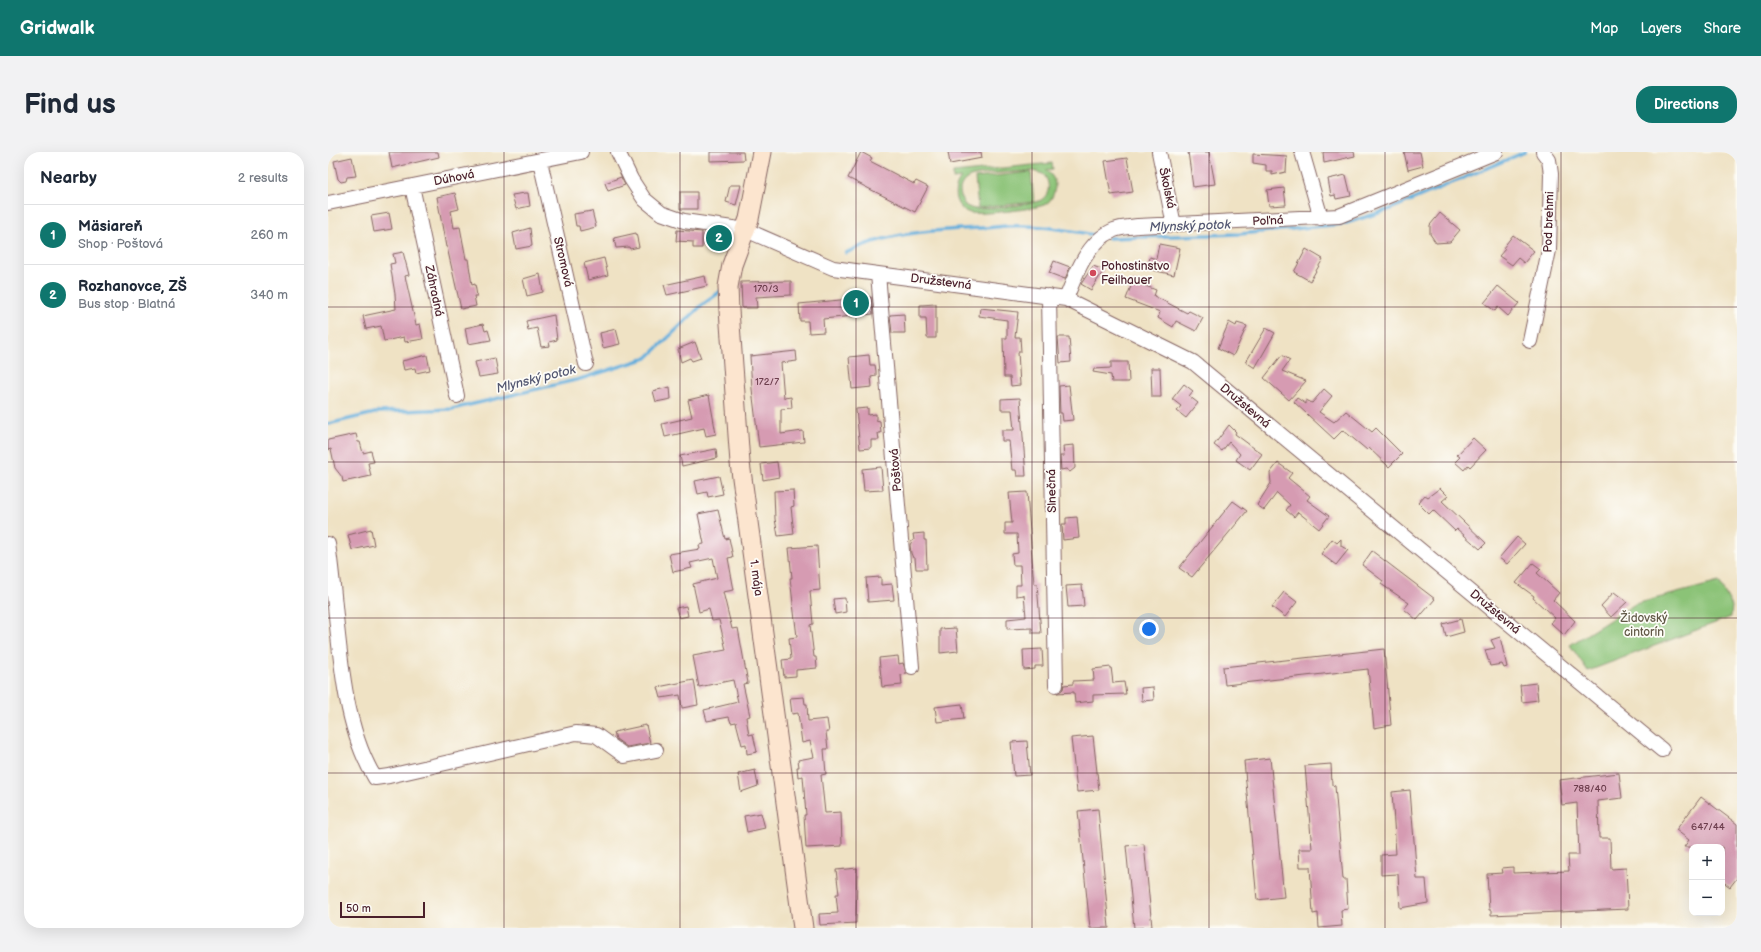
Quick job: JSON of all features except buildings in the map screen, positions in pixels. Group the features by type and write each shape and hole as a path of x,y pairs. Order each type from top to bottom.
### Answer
{"street":[{"name":"Dúhová","path":"328,203 581,152"},
{"name":"Družstevná","path":"618,152 631,179 644,199 662,213 684,221 746,230 833,268 1066,299 1193,362 1662,750"},
{"name":"1. mája","path":"762,152 746,230 732,265 728,287 740,463 803,928"},
{"name":"Školská","path":"1159,152 1174,225"},
{"path":"1302,152 1321,218"},
{"name":"Poľná","path":"1066,299 1085,255 1097,241 1115,230 1138,226 1321,218 1340,219 1496,152"},
{"name":"Pod brehmi","path":"1530,341 1549,250 1551,174 1549,160 1543,152"},
{"name":"Stromová","path":"540,161 586,364"},
{"name":"Záhradná","path":"412,186 457,396"},
{"name":"Poštová","path":"878,274 912,667"},
{"name":"Slnečná","path":"1049,296 1056,685"},
{"path":"328,544 341,661 347,695 357,740 362,755 374,778 389,776 576,733 596,736 625,756 656,750"}],"green space":[{"path":"1052,163 1053,169 1046,170 1051,175 1055,183 1053,196 1046,204 1032,208 985,213 970,213 965,211 957,203 955,193 961,178 953,179 953,173","holes":["1033,171 1043,174 1047,180 1048,191 1041,200 1036,202 975,209 965,205 961,198 960,190 962,184 968,178 973,176"]},
{"path":"1031,172 1034,202 978,208 975,178"},
{"name":"Židovský cintorín","path":"1719,582 1732,606 1731,617 1588,671 1570,645 1635,604"}],"waterway":[{"name":"Mlynský potok","path":"1109,238 1240,234 1343,224 1388,210 1525,152"},
{"name":"Mlynský potok","path":"846,253 862,246 895,236 930,231 1021,226 1053,228 1099,236"},
{"name":"Mlynský potok","path":"328,424 379,412 452,409 580,379 647,358 701,306 721,291"}],"place":[{"name":"Rozhanovce, ZŠ","path":"719,238"},
{"name":"Pohostinstvo Feilhauer","path":"1093,273"},
{"name":"Mäsiareň","path":"856,303"}]}
